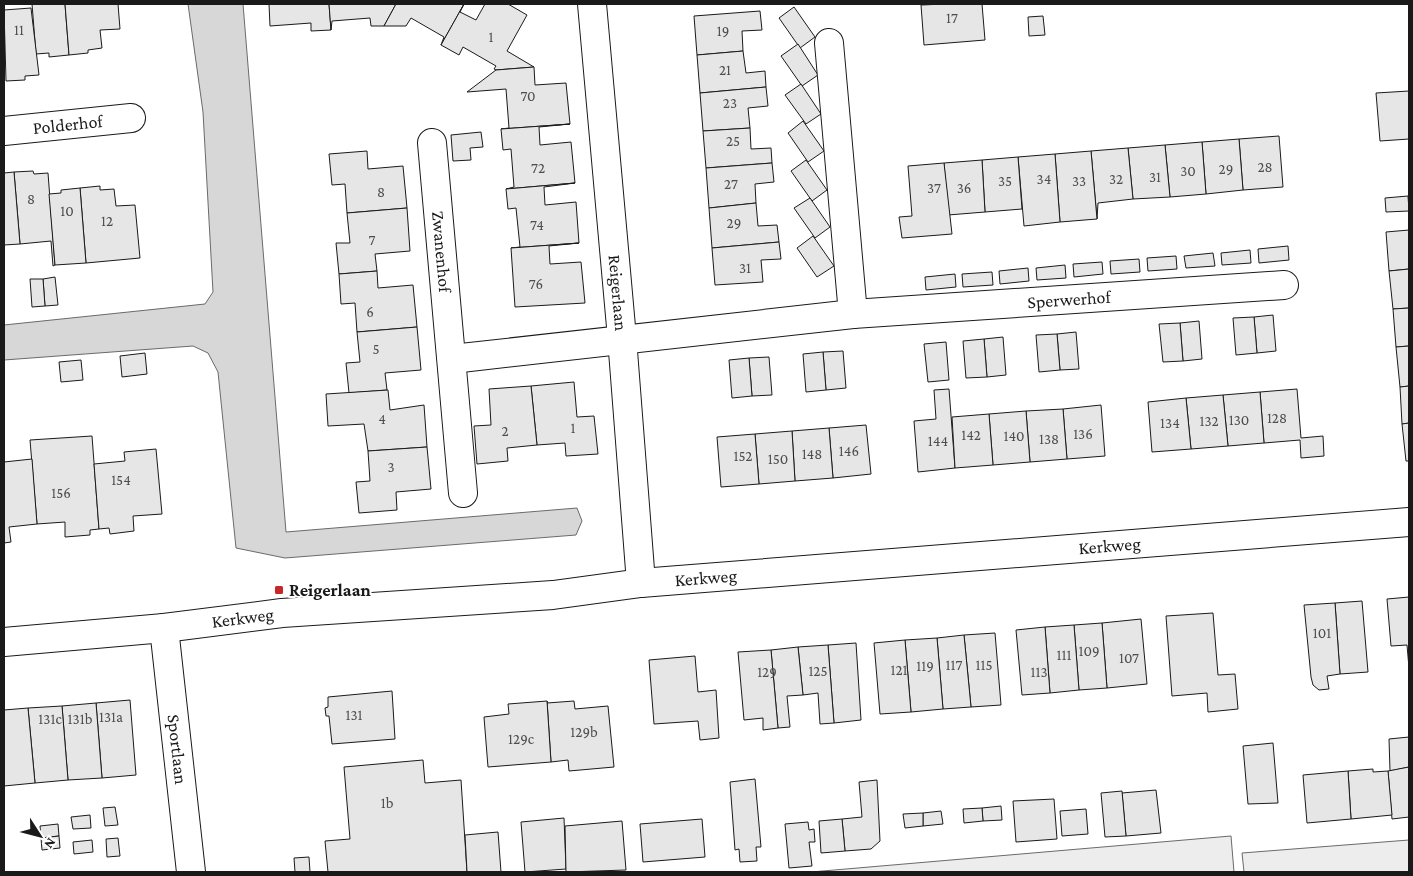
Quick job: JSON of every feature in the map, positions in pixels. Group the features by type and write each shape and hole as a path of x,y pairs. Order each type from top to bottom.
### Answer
{"street":[{"name":"Reigerlaan","path":"592,4 622,338 641,583"},
{"path":"829,43 853,314"},
{"name":"Polderhof","path":"4,131 131,118"},
{"name":"Zwanenhof","path":"432,143 463,493"},
{"name":"Sperwerhof","path":"622,338 853,314 1284,285"},
{"path":"452,359 622,338"},
{"name":"Kerkweg","path":"4,642 164,628 282,613 553,594 641,583 1409,522"},
{"name":"Sportlaan","path":"164,628 191,872"}],"shaded area":[{"path":"188,4 243,4 286,532 577,508 582,521 576,535 285,558 236,548 218,372 208,353 193,346 4,360 4,325 205,304 213,292 203,112"},
{"path":"1231,836 1234,872 811,872"},
{"path":"1409,840 1409,872 1244,872 1242,853"}],"building":[{"path":"32,4 65,4 69,55 49,57 49,53 36,54"},
{"path":"65,4 118,4 120,29 100,30 102,48 88,50 88,53 69,55"},
{"path":"269,4 329,4 331,30 311,31 311,23 270,26"},
{"path":"329,4 396,4 384,26 371,26 370,18 332,21 331,30"},
{"path":"396,4 464,4 441,45 444,37 411,18 406,26 384,26"},
{"path":"464,4 460,12 476,20 485,4 508,4 527,15 507,51 534,67 496,70 494,69 496,66 463,47 459,55 441,45"},
{"path":"982,4 985,40 924,45 921,5"},
{"path":"794,7 815,37 800,48 779,18"},
{"path":"31,8 39,75 25,76 25,80 6,81 4,10"},
{"path":"760,11 762,30 742,31 743,51 697,55 694,16"},
{"path":"1043,16 1045,35 1029,36 1028,17"},
{"path":"798,44 818,75 802,86 781,56"},
{"path":"743,51 746,73 765,71 766,87 700,93 697,55"},
{"path":"534,67 535,85 566,83 570,124 501,129 509,128 506,89 467,92 496,70"},
{"path":"801,84 821,114 806,124 785,95"},
{"path":"766,87 768,106 748,108 750,128 703,131 700,93"},
{"path":"1409,91 1409,139 1380,141 1376,93"},
{"path":"803,121 824,151 808,162 788,133"},
{"path":"570,124 539,127 540,145 571,142 575,183 506,189 514,187 511,149 503,150 501,129"},
{"path":"750,128 751,149 771,148 772,163 706,168 703,131"},
{"path":"481,132 483,147 470,148 471,160 453,161 451,135"},
{"path":"1279,136 1283,187 1243,190 1239,139"},
{"path":"1239,139 1243,190 1206,194 1202,142"},
{"path":"1202,142 1206,194 1170,197 1165,145"},
{"path":"1165,145 1170,197 1133,199 1128,148"},
{"path":"1128,148 1133,199 1098,203 1097,219 1091,151"},
{"path":"367,151 368,169 403,166 407,208 347,213 345,184 332,185 329,154"},
{"path":"1091,151 1097,219 1060,222 1055,154"},
{"path":"1055,154 1060,222 1024,226 1018,157"},
{"path":"1018,157 1022,209 985,212 982,160"},
{"path":"806,160 827,190 812,201 791,171"},
{"path":"982,160 985,212 948,215 944,163"},
{"path":"772,163 774,182 755,184 756,203 709,208 706,168"},
{"path":"944,163 952,234 902,238 899,217 912,216 908,166"},
{"path":"33,171 34,174 48,173 55,265 53,266 51,241 20,244 14,172"},
{"path":"14,172 20,244 4,245 4,173"},
{"path":"575,183 544,187 545,205 576,202 579,243 511,248 520,247 516,208 508,209 506,189"},
{"path":"100,186 100,190 114,189 116,206 135,205 140,258 86,263 80,188"},
{"path":"80,188 86,263 55,265 49,194 61,193 61,190"},
{"path":"1408,196 1409,211 1386,212 1385,198"},
{"path":"810,198 830,227 815,238 794,208"},
{"path":"756,203 758,226 777,225 779,242 712,248 709,208"},
{"path":"407,208 410,251 375,254 377,271 339,274 336,243 350,243 347,213"},
{"path":"1409,230 1409,269 1389,271 1386,232"},
{"path":"813,236 834,266 817,277 797,248"},
{"path":"779,242 781,259 761,260 763,282 715,285 712,248"},
{"path":"579,243 549,246 550,264 581,262 585,303 515,307 511,248"},
{"path":"1288,246 1289,260 1259,263 1258,249"},
{"path":"1250,250 1251,263 1222,265 1221,253"},
{"path":"1213,253 1215,266 1186,268 1184,256"},
{"path":"1176,256 1177,269 1148,271 1147,258"},
{"path":"1139,259 1140,272 1111,274 1110,261"},
{"path":"1102,262 1103,274 1074,277 1073,264"},
{"path":"1065,265 1066,278 1037,280 1036,268"},
{"path":"1028,268 1029,281 1000,284 999,271"},
{"path":"1409,269 1409,308 1393,309 1389,271"},
{"path":"377,271 378,288 413,285 417,327 357,332 355,303 341,304 339,274"},
{"path":"992,272 993,285 963,287 962,274"},
{"path":"955,274 956,287 926,290 925,277"},
{"path":"55,277 58,305 45,306 43,279"},
{"path":"30,279 43,279 45,306 32,307"},
{"path":"1409,308 1409,346 1396,347 1393,309"},
{"path":"1273,315 1276,351 1257,353 1254,317"},
{"path":"1254,317 1257,353 1236,355 1233,318"},
{"path":"1199,321 1202,359 1183,361 1180,323"},
{"path":"1180,323 1183,361 1163,362 1159,324"},
{"path":"417,327 421,370 385,373 387,390 349,393 346,363 360,362 357,332"},
{"path":"1076,332 1079,369 1060,370 1057,334"},
{"path":"1057,334 1060,370 1039,372 1036,335"},
{"path":"1003,337 1006,375 987,377 984,339"},
{"path":"984,339 987,377 966,378 963,341"},
{"path":"946,342 949,380 928,382 924,344"},
{"path":"1409,346 1409,386 1400,387 1396,347"},
{"path":"843,351 846,388 826,390 823,352"},
{"path":"823,352 826,390 806,392 803,354"},
{"path":"145,353 147,374 122,377 120,356"},
{"path":"769,357 772,395 752,396 749,358"},
{"path":"749,358 752,396 732,398 729,360"},
{"path":"81,360 83,380 61,382 59,362"},
{"path":"574,382 577,417 594,416 598,454 566,456 565,443 537,445 531,386"},
{"path":"531,386 537,445 507,448 508,461 477,464 474,426 491,425 489,389"},
{"path":"1409,386 1409,423 1402,424 1400,387"},
{"path":"949,389 955,468 918,472 914,421 936,419 934,390"},
{"path":"1297,389 1301,438 1323,436 1324,456 1301,458 1300,440 1264,443 1260,392"},
{"path":"388,390 390,410 424,405 427,447 368,451 364,424 328,426 326,394"},
{"path":"1260,392 1264,443 1228,446 1223,395"},
{"path":"1223,395 1228,446 1191,449 1186,398"},
{"path":"1186,398 1191,449 1152,452 1148,402"},
{"path":"1101,405 1105,456 1067,459 1063,409"},
{"path":"1063,409 1067,459 1030,462 1026,411"},
{"path":"1026,411 1030,462 993,465 989,414"},
{"path":"989,414 993,465 955,468 952,417"},
{"path":"1409,423 1409,461 1406,461 1402,424"},
{"path":"866,425 871,474 833,478 829,428"},
{"path":"829,428 833,478 795,481 792,431"},
{"path":"792,431 795,481 759,484 755,434"},
{"path":"755,434 759,484 721,487 717,437"},
{"path":"92,436 99,529 90,530 90,535 65,537 65,522 37,524 30,440"},
{"path":"427,447 431,489 396,492 397,510 359,513 356,482 370,481 368,451"},
{"path":"156,449 162,514 133,516 134,531 110,534 109,528 99,529 94,464 125,461 124,452"},
{"path":"32,459 37,524 9,527 11,542 4,543 4,462"},
{"path":"1409,597 1409,668 1407,645 1391,646 1387,599"},
{"path":"1362,601 1368,672 1340,674 1335,603"},
{"path":"1335,603 1340,674 1327,676 1329,689 1319,690 1313,685 1311,677 1304,605"},
{"path":"1213,613 1218,675 1235,674 1238,709 1208,712 1207,693 1172,696 1166,616"},
{"path":"1141,619 1147,684 1107,688 1102,623"},
{"path":"1102,623 1107,688 1079,690 1074,625"},
{"path":"1074,625 1079,690 1050,693 1045,627"},
{"path":"1045,627 1050,693 1022,695 1016,630"},
{"path":"995,633 1001,705 971,707 964,635"},
{"path":"964,635 971,707 943,709 937,638"},
{"path":"937,638 943,709 911,712 905,640"},
{"path":"905,640 911,712 880,714 874,643"},
{"path":"856,643 861,720 834,723 828,645"},
{"path":"828,645 834,723 820,724 818,693 803,695 798,647"},
{"path":"798,647 803,695 787,696 790,727 778,728 771,650"},
{"path":"771,650 778,728 763,730 763,718 744,720 738,652"},
{"path":"695,656 698,692 716,690 719,738 700,740 698,721 654,724 649,660"},
{"path":"392,691 395,739 332,744 329,716 326,716 325,708 328,707 328,697"},
{"path":"130,700 136,775 102,778 96,703"},
{"path":"547,701 551,762 488,767 484,717 509,714 508,704"},
{"path":"574,701 575,709 608,706 614,767 569,771 568,760 551,762 547,703"},
{"path":"96,703 102,778 68,780 62,706"},
{"path":"62,706 68,780 35,783 28,708"},
{"path":"28,708 35,783 4,786 4,710"},
{"path":"1409,737 1409,767 1390,771 1389,739"},
{"path":"1273,743 1278,803 1248,804 1243,746"},
{"path":"423,760 425,783 461,780 467,872 328,872 325,841 350,839 344,767"},
{"path":"1409,767 1409,817 1392,819 1388,771"},
{"path":"1373,769 1373,772 1388,771 1392,815 1351,819 1348,771"},
{"path":"1348,771 1351,819 1307,823 1303,775"},
{"path":"755,779 761,847 756,847 757,861 740,862 739,849 735,850 730,782"},
{"path":"877,780 880,841 871,849 845,851 842,819 862,817 859,782"},
{"path":"1156,790 1161,833 1126,836 1122,793"},
{"path":"1122,791 1126,836 1105,837 1101,793"},
{"path":"1054,799 1057,839 1016,842 1013,801"},
{"path":"1001,806 1002,820 983,821 982,808"},
{"path":"115,807 118,825 105,826 103,808"},
{"path":"982,808 983,821 964,823 963,809"},
{"path":"1086,809 1088,834 1062,836 1060,811"},
{"path":"941,811 943,824 923,826 923,813"},
{"path":"923,813 923,826 905,828 903,814"},
{"path":"90,815 91,828 73,829 71,817"},
{"path":"564,818 566,869 525,872 521,822"},
{"path":"702,819 705,857 643,862 640,824"},
{"path":"842,819 845,851 821,853 819,821"},
{"path":"622,821 626,870 566,872 565,826"},
{"path":"808,822 809,830 814,829 815,842 809,842 812,866 789,868 785,824"},
{"path":"58,824 59,836 41,838 40,826"},
{"path":"498,832 501,872 467,872 465,835"},
{"path":"59,836 60,848 42,850 41,838"},
{"path":"118,838 120,856 107,857 106,839"},
{"path":"92,840 93,852 74,854 73,842"},
{"path":"309,857 310,872 295,872 294,858"}],"place":[{"name":"Reigerlaan","path":"279,590"}]}
